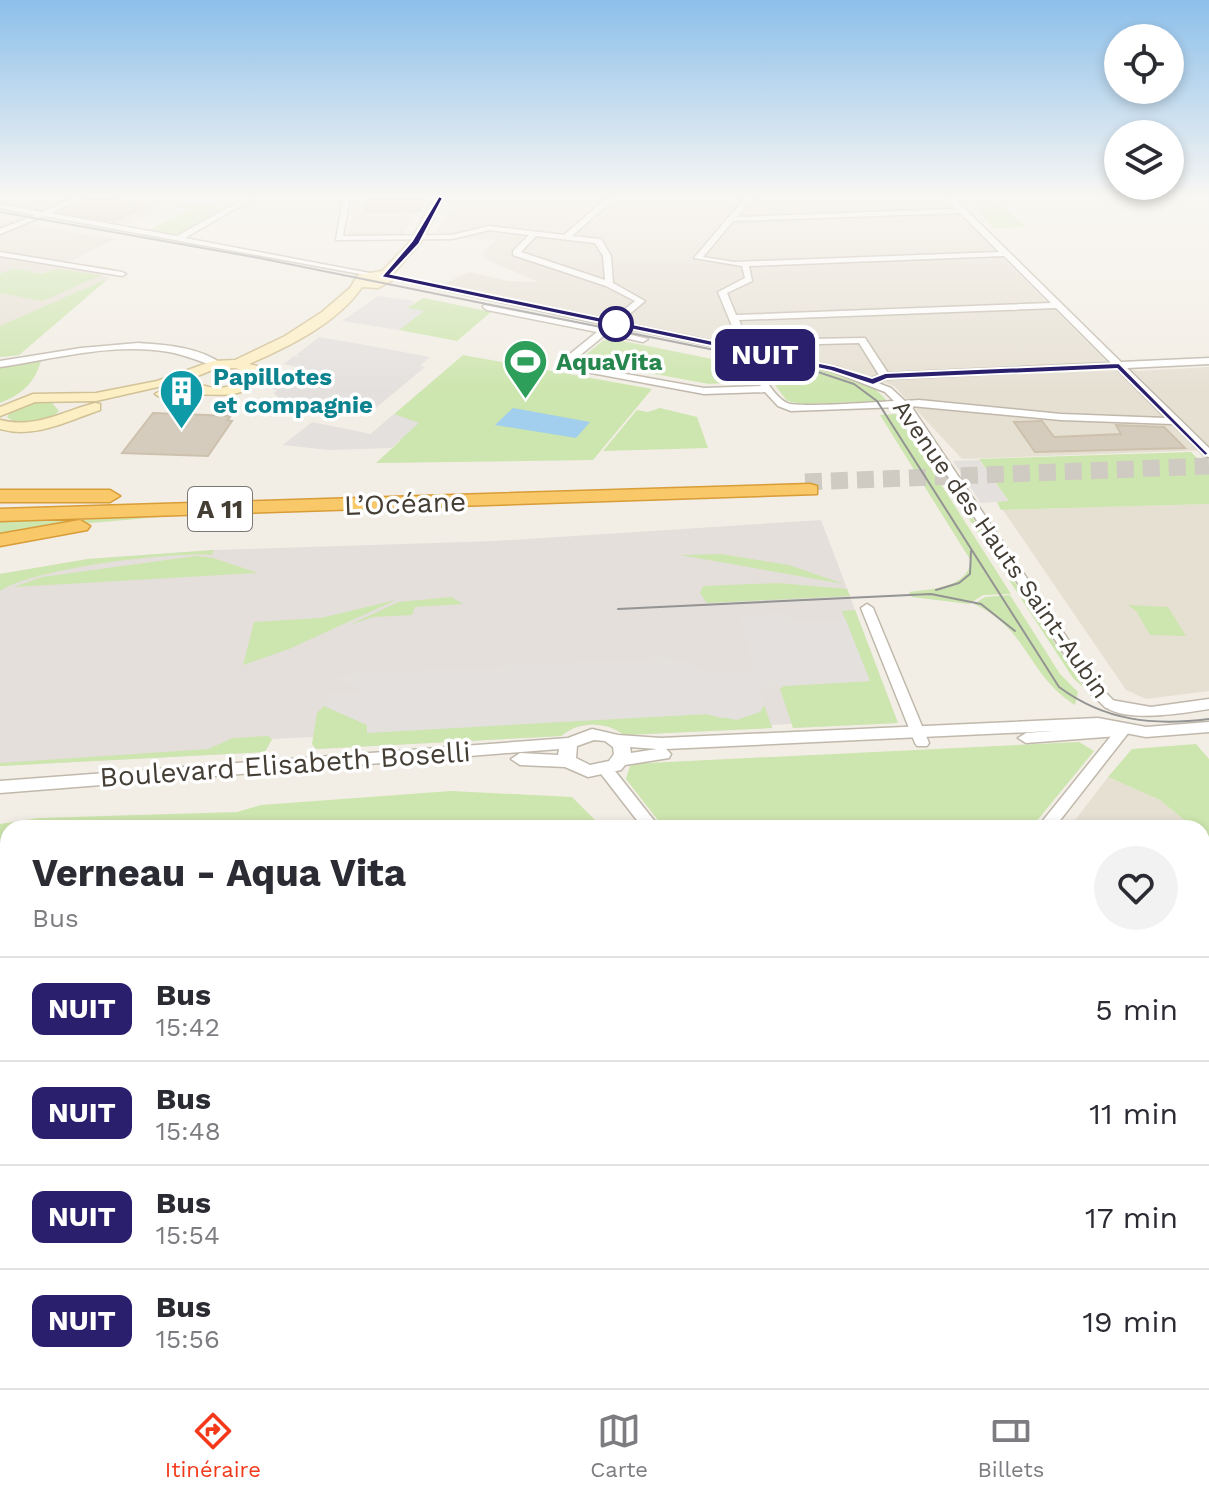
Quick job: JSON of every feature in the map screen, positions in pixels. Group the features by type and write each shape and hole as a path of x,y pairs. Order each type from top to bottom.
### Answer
{"highway":[{"name":"L’Océane","path":"0,506 807,486 440,502 0,515"},
{"path":"0,496 151,496 180,500"},
{"path":"0,540 109,524 416,508 440,502"}],"main road":[{"path":"252,369 325,322 392,263"},
{"path":"237,364 305,328 374,279"},
{"path":"0,441 28,428 48,424 65,407 149,388 217,364 237,364 252,369"},
{"path":"1,417 33,398 65,407 197,390 220,392 241,387 254,378 252,369"},
{"path":"195,372 187,383 197,390"},
{"path":"1,417 28,428"}],"street":[{"path":"54,263 122,274"},
{"path":"283,263 374,279"},
{"path":"297,263 751,363 778,402 791,408 905,404 1061,417 1174,421"},
{"path":"545,263 609,284 641,302 568,363 582,370 704,391 769,389"},
{"path":"605,263 609,284"},
{"path":"734,263 777,263"},
{"path":"1015,263 1209,454"},
{"path":"745,264 749,279 722,292 735,318 741,346 862,340 885,376"},
{"name":"Avenue des Hauts Saint-Aubin","path":"374,279 741,346 873,381 905,404 1095,690 1111,705"},
{"path":"735,318 1058,305"},
{"path":"0,364 127,344 181,352 217,364"},
{"path":"181,352 195,372"},
{"path":"873,381 885,376 1209,361"},
{"path":"867,608 920,738"},
{"path":"1111,705 1151,712 1209,704"},
{"path":"1111,705 1124,729"},
{"path":"0,796 536,758 569,752 592,734 661,744 1086,736 1124,729 1178,731 1209,727"},
{"path":"1051,820 1124,729"},
{"path":"569,752 584,770 647,754 920,738"},
{"path":"613,765 623,750 617,740"},
{"name":"Boulevard Elisabeth Boselli","path":"0,787 569,752"},
{"path":"613,765 647,820"}],"shaded area":[{"path":"0,263 74,263 117,269 102,275 109,278 19,355 0,357"},
{"path":"494,263 1008,263 1107,362 1138,371 1209,367 1209,450 962,459 894,386 853,371 444,284 469,272 508,281 539,282"},
{"path":"378,296 415,301 407,308 424,311 399,330 342,321"},
{"path":"319,337 430,357 420,366 425,367 371,412 350,415 353,411 346,414 334,412 338,408 332,411 302,406 305,402 299,405 279,399 274,393 277,390 271,389 282,380 290,381 284,379 297,369 305,369 284,364 294,356 301,357 296,355"},
{"path":"394,414 419,423 391,448 329,450 283,445 312,422 371,434"},
{"path":"979,460 1008,501 981,503 953,461"},
{"path":"1209,504 1209,691 1146,699 1126,690 1003,510"},
{"path":"821,520 898,723 793,728 792,724 772,725 772,728 625,735 610,727 592,724 573,728 561,736 316,749 313,737 272,739 265,752 0,766 0,574 88,559 214,550 496,541"},
{"path":"787,613 790,620 845,618 870,681 760,687 764,705 760,712 737,720 706,714 367,733 367,725 324,706 328,693 362,691 328,675 670,657 714,672 754,671 738,615"},
{"path":"1108,777 1160,800 1184,820 1075,820"}],"green space":[{"path":"14,268 41,274 57,269 101,275 43,301 0,293 0,274"},
{"path":"109,278 19,355 0,357 0,326"},
{"path":"424,298 491,312 457,341 399,330 423,311 406,308"},
{"path":"613,339 742,365 753,381 709,384 579,360 604,340"},
{"name":"AquaVita","path":"463,355 652,389 593,460 376,463 401,440 371,434"},
{"path":"773,359 850,376 864,382 887,401 803,404 787,401 766,373"},
{"path":"41,361 26,387 0,403 0,366"},
{"path":"29,403 52,403 59,411 48,419 26,424 7,417 13,409"},
{"path":"660,408 697,417 708,448 603,451 637,410 648,412"},
{"path":"896,414 1011,594 983,595 969,604 912,597 909,592 956,582 968,570 971,561 880,415"},
{"path":"902,416 906,416 1084,688 1073,678"},
{"path":"1191,452 1209,470 1209,504 1001,510 997,502 1008,500 979,459"},
{"path":"159,517 68,525 0,538 0,522"},
{"path":"214,550 212,555 135,559 70,569 16,583 0,591 0,574 88,559"},
{"path":"721,554 789,565 844,584 680,555"},
{"path":"196,556 213,558 258,573 14,587 42,577"},
{"path":"778,583 847,589 850,596 707,603 700,593 703,586"},
{"path":"1010,595 1060,674 1078,692 1075,705 1047,680 1006,626 974,604 985,597"},
{"path":"451,597 463,604 415,607 412,615 373,617 349,625 399,602"},
{"path":"396,600 289,649 243,665 254,622 321,618"},
{"path":"1128,605 1168,607 1186,636 1150,635 1136,611"},
{"path":"855,610 898,723 793,728 780,689 784,686 869,681 842,611"},
{"path":"764,705 772,728 624,735 609,727 584,725 561,736 316,749 312,744 317,713 324,706 368,725 367,732 706,714 721,718 760,712"},
{"path":"268,736 272,739 265,752 0,766 0,763 208,749 233,738"},
{"path":"1079,742 1094,751 1038,820 658,820 626,779 630,766 648,758 648,763"},
{"path":"1196,744 1209,759 1209,820 1184,820 1160,800 1108,777 1132,749"},
{"path":"451,791 572,797 595,820 26,820 237,812 261,805"}],"water":[{"path":"513,408 590,422 576,438 495,425"}],"building":[{"name":"Papillotes et compagnie","path":"153,413 231,416 227,420 232,421 208,456 122,453"},
{"path":"1042,421 1054,437 1121,434 1116,425 1164,427 1185,448 1035,452 1014,422"}],"tunnel":[{"path":"805,482 1209,466"}],"tram line":[{"path":"283,263 809,369 854,384 877,401 1059,687 1094,707 1130,718 1168,722 1209,719"},
{"path":"936,590 959,583 970,574 971,551"},
{"path":"618,609 931,594 981,604 1015,631"}],"bus line":[{"name":"NUIT","path":"396,263 385,275 496,301 834,369 873,381 885,376 1119,366 1209,454"}],"place":[{"name":"AquaVita","path":"525,401"},
{"name":"Papillotes et compagnie","path":"182,430"}]}
